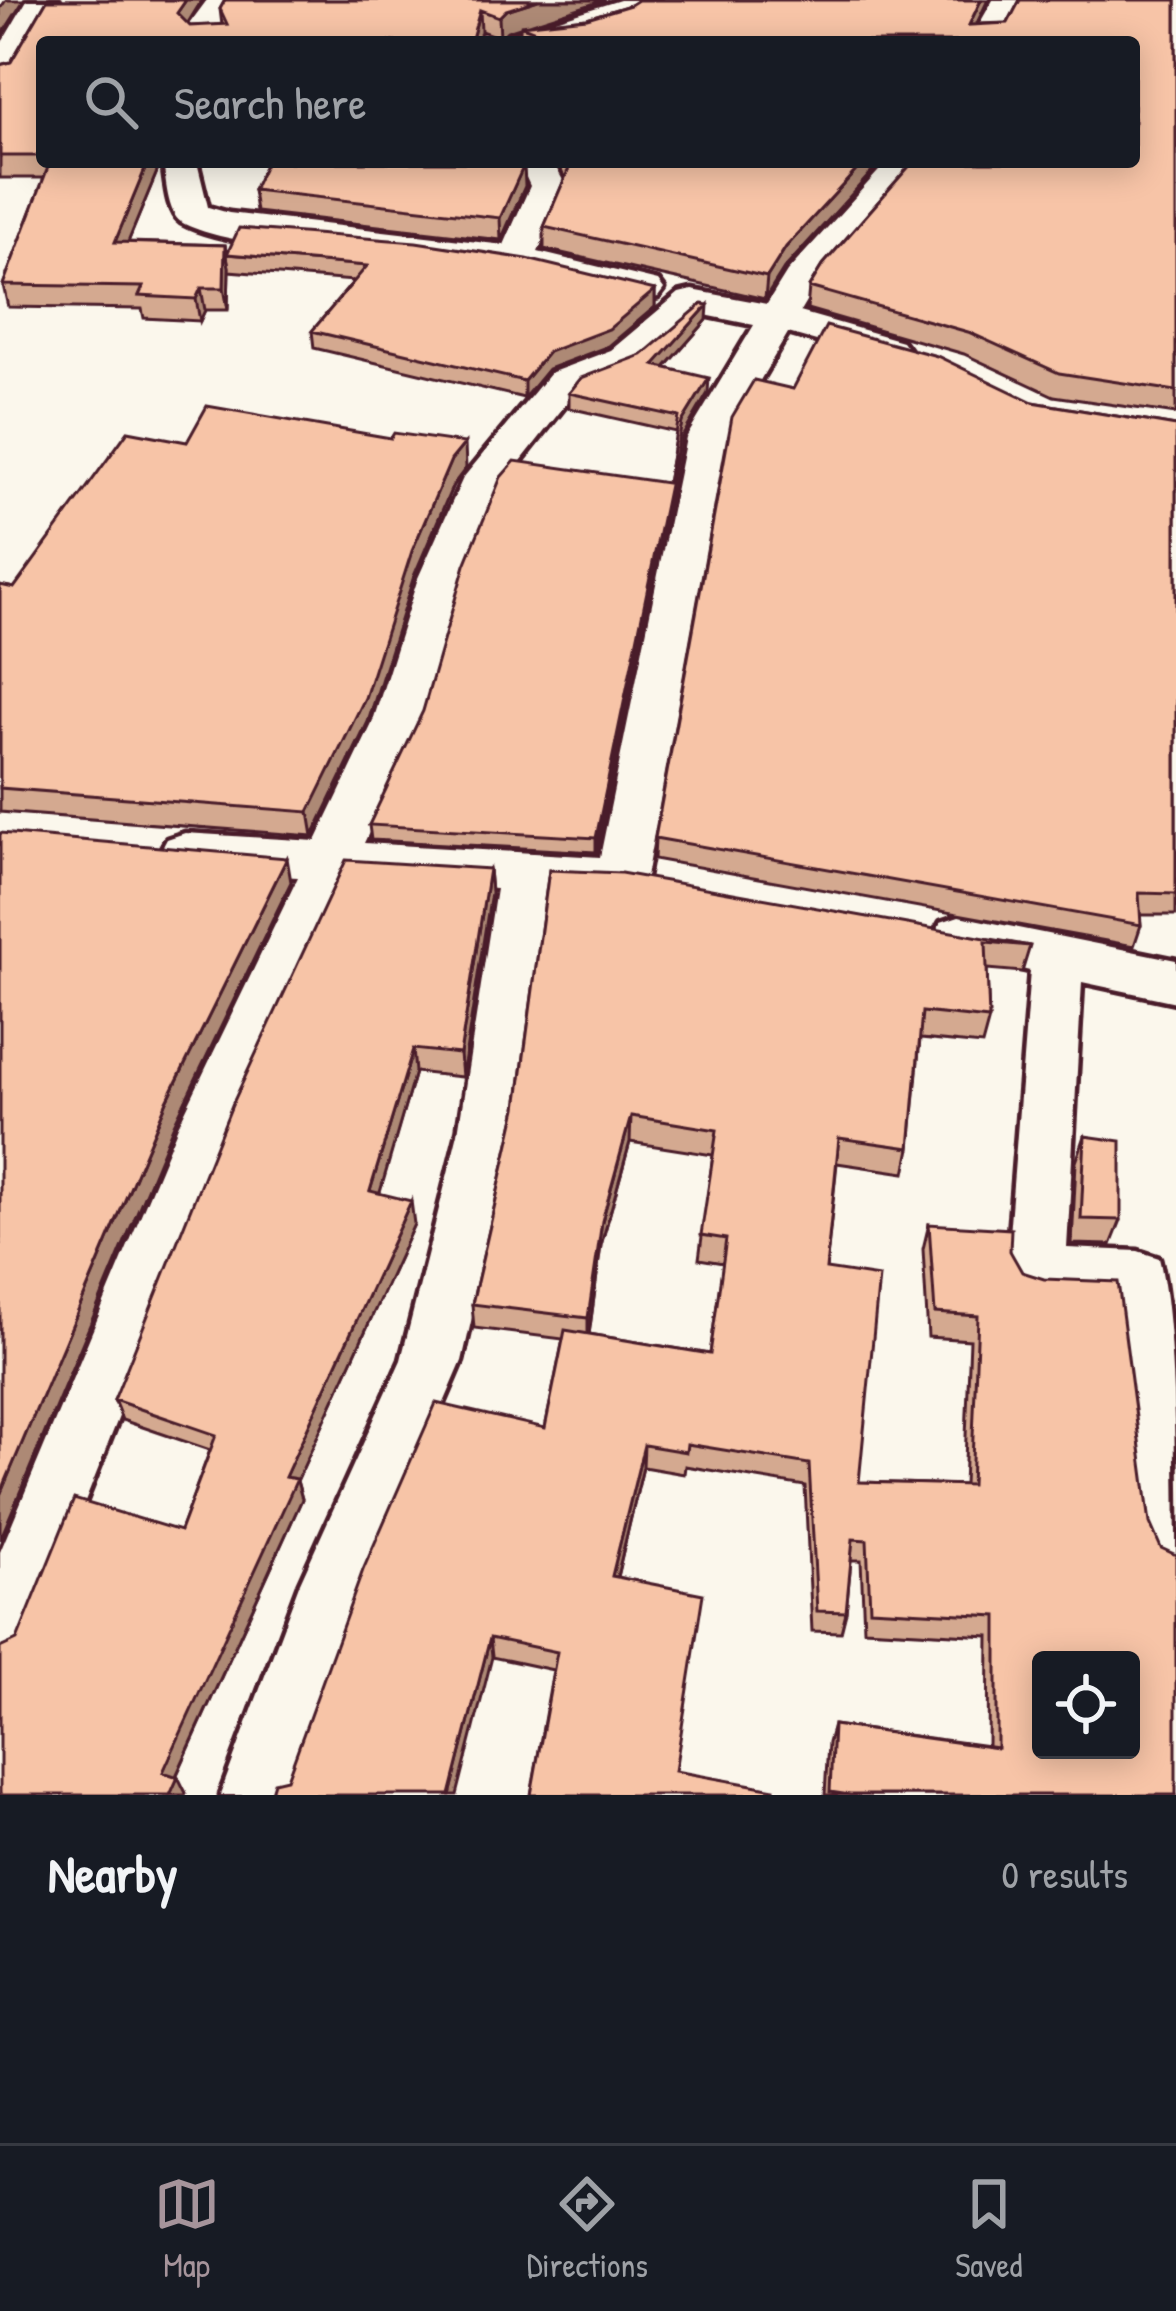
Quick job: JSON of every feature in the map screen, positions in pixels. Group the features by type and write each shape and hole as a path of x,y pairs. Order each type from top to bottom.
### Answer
{"street":[{"path":"0,74 43,0"},
{"path":"204,36 200,32 223,0"},
{"path":"540,36 620,13 644,0"},
{"path":"988,36 1009,0"},
{"path":"181,168 190,213 236,230 445,245 517,258 692,302 778,317 928,360"},
{"path":"517,258 548,186 539,168"},
{"path":"135,848 336,857 643,881 706,438 800,280 901,168"},
{"path":"0,1632 206,1126 396,724 440,578 478,487 564,381 625,358 692,302"},
{"path":"255,1795 332,1585 430,1361 486,1132 524,870"},
{"path":"915,928 1176,981"},
{"path":"1057,958 1036,1273 1138,1277 1176,1544"}],"building":[{"path":"47,0 186,0 177,13 190,26 227,24 220,9 225,0 538,0 506,10 499,17 480,10 473,36 36,36 36,156 0,156 0,65 11,62"},
{"path":"638,0 981,0 969,25 1008,23 1020,0 1176,0 1176,391 1059,373 968,332 809,287 908,168 1140,168 1140,36 548,36 520,25 587,18"},
{"path":"48,168 146,168 115,242 225,245 224,288 201,288 196,299 139,296 143,287 3,285"},
{"path":"263,168 523,168 500,218 253,190"},
{"path":"569,168 858,168 786,247 767,277 544,227"},
{"path":"239,228 416,242 527,259 655,290 609,329 548,352 524,381 312,331 367,266 227,254"},
{"path":"702,304 708,305 654,365 709,378 682,422 596,838 369,825 423,711 465,565 501,477 515,461 667,483 679,417 569,393 581,378 642,355"},
{"path":"826,326 937,356 1033,402 1176,426 1176,894 1139,893 1141,925 655,838 732,417 754,380 793,389"},
{"path":"207,406 391,438 394,433 465,443 451,460 412,551 365,698 309,812 0,788 0,585 14,588 128,431 187,442"},
{"path":"0,833 287,858 167,1101 0,1495"},
{"path":"346,860 489,869 460,1054 413,1049 370,1191 411,1201 285,1477 297,1479 163,1772 178,1777 170,1795 0,1795 0,1648 17,1640 74,1499 180,1531 216,1435 114,1400 232,1105"},
{"path":"549,870 621,873 1030,946 986,942 989,1019 922,1012 910,1148 839,1138 826,1269 879,1277 859,1482 971,1485 978,1316 935,1313 929,1224 1011,1229 1010,1251 1022,1272 1044,1279 1118,1282 1150,1523 1161,1548 1176,1555 1176,1795 830,1792 833,1725 997,1748 997,1616 870,1609 867,1540 853,1539 846,1612 817,1611 809,1464 687,1444 686,1452 644,1445 612,1576 703,1594 675,1771 774,1789 773,1795 531,1795 557,1652 490,1638 450,1795 270,1795 274,1782 287,1779 363,1570 436,1403 545,1428 565,1330 710,1354 726,1239 701,1235 717,1130 631,1116 602,1221 588,1318 472,1304 517,1108"},
{"path":"1085,1136 1121,1141 1121,1220 1081,1219"}]}
